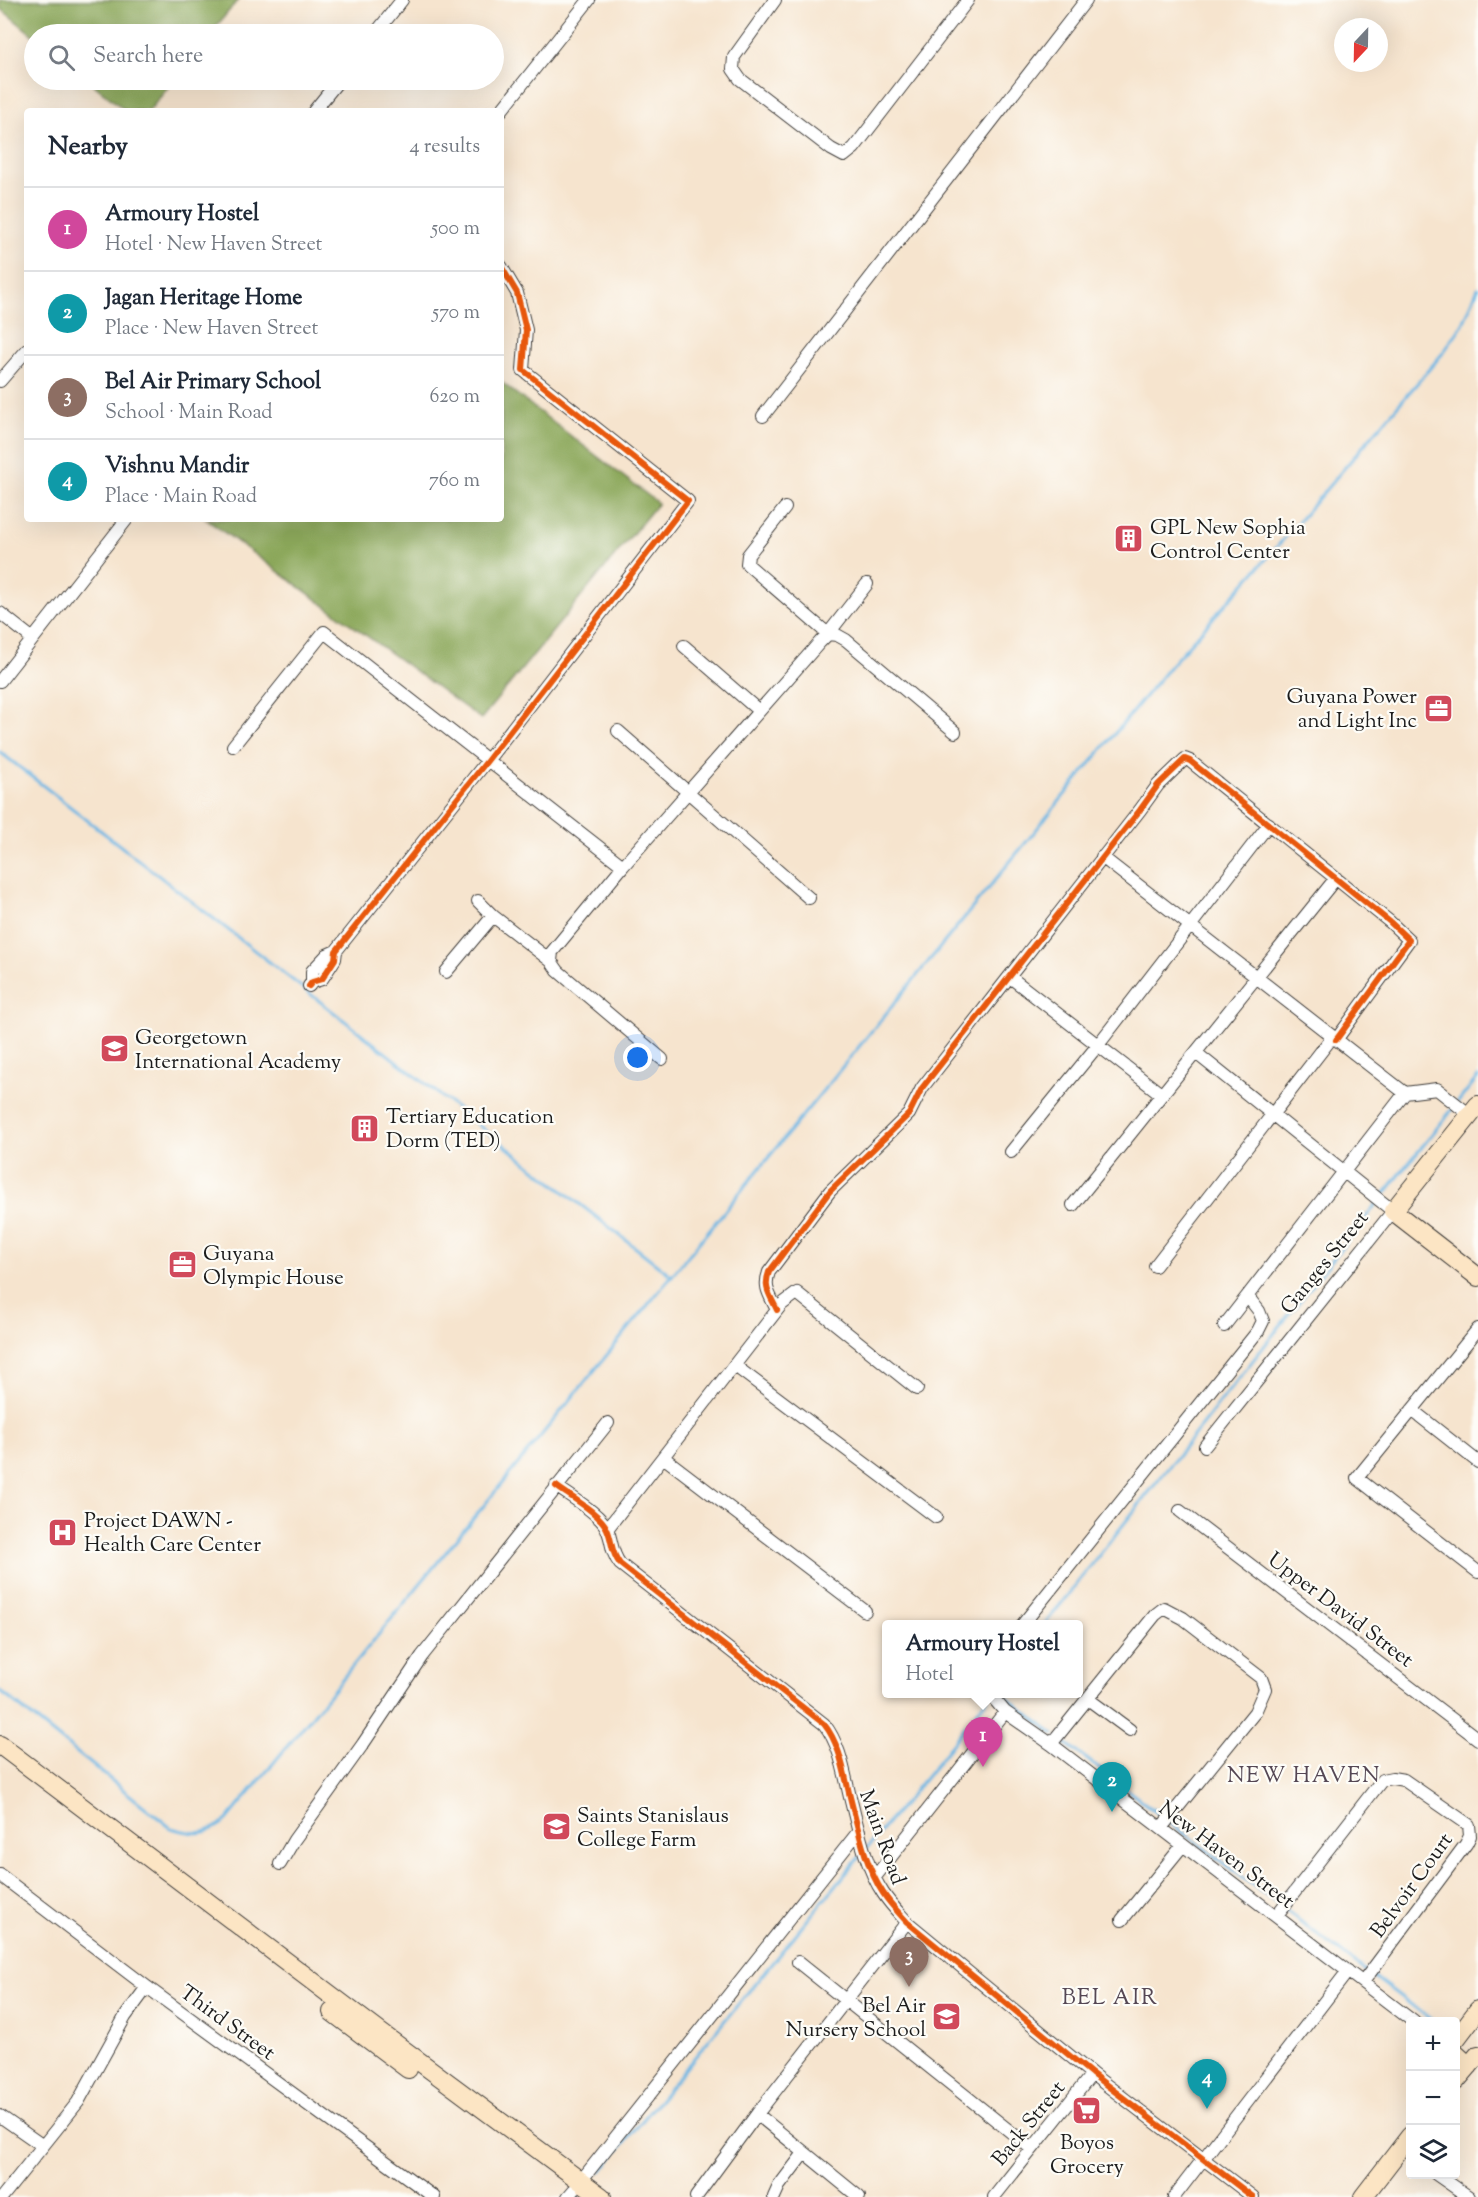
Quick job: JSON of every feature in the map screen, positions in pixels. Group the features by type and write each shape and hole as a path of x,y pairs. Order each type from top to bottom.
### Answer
{"main road":[{"name":"Ganges Street","path":"1383,1203 1465,1107"},
{"path":"1383,1203 1478,1277"},
{"path":"0,1745 577,2192"},
{"path":"0,1760 374,2044 577,2192 602,2197"},
{"path":"1460,2034 1478,2010"},
{"path":"1460,2071 1467,2058"},
{"path":"1370,2195 1406,2149"}],"street":[{"path":"383,24 402,0"},
{"path":"503,108 589,0"},
{"path":"775,0 734,57 733,69 740,79 831,149 844,156 854,148 968,0"},
{"path":"763,416 1086,0"},
{"path":"316,108 331,90"},
{"path":"311,984 312,971 327,955 336,951 487,761 688,501 523,370 526,330 517,293 504,271"},
{"path":"0,381 24,353"},
{"path":"785,508 748,555 747,564 828,634 837,635 846,640 955,732"},
{"path":"0,681 125,522"},
{"path":"551,961 552,952 623,866 828,634 867,584"},
{"path":"0,614 33,639"},
{"path":"233,746 324,632 623,866"},
{"path":"684,646 759,711"},
{"path":"618,731 809,898"},
{"path":"777,1310 766,1287 765,1282 769,1272 831,1191 909,1114 922,1088 1158,785 1185,759 1336,878 1409,940 1336,1040"},
{"path":"1011,1152 1098,1045 1269,824"},
{"path":"1102,857 1405,1093"},
{"path":"1073,1205 1336,878"},
{"path":"478,901 493,916 551,961 558,971 662,1059"},
{"path":"446,972 493,916"},
{"path":"1010,977 1161,1094"},
{"path":"1155,1266 1330,1040 1336,1040"},
{"path":"1196,1053 1383,1203"},
{"path":"1224,1326 1405,1093 1437,1089 1465,1107"},
{"name":"Ganges Street","path":"1205,1446 1383,1203"},
{"path":"556,1486 600,1519 607,1529 777,1310 797,1293 917,1389"},
{"path":"1026,1620 1241,1349 1258,1331 1263,1321 1259,1311 1248,1297"},
{"path":"1478,1329 1357,1478 1478,1572"},
{"path":"735,1366 936,1517"},
{"path":"1412,1410 1478,1462"},
{"path":"280,1864 294,1840 363,1744 403,1682 608,1423"},
{"path":"663,1457 865,1611"},
{"name":"Upper David Street","path":"1180,1511 1478,1739"},
{"name":"Main Road","path":"607,1529 610,1546 615,1558 621,1564 824,1724 831,1732 841,1758 859,1831 875,1877 882,1892 907,1922 1092,2074 1253,2197"},
{"path":"1053,1741 1155,1615 1164,1608 1183,1618 1263,1681 1265,1689 1255,1712 1165,1824"},
{"path":"1088,1699 1130,1730"},
{"path":"875,1877 997,1703"},
{"name":"New Haven Street","path":"997,1703 1053,1741 1165,1824 1183,1845 1408,2017"},
{"name":"Belvoir Court","path":"1276,1916 1382,1780 1392,1778 1404,1780 1469,1825 1470,1836 1466,1844 1363,1982"},
{"path":"577,2192 859,1831"},
{"path":"1122,1920 1183,1845"},
{"name":"Third Street","path":"0,1875 147,1987 434,2197"},
{"path":"696,2197 757,2114 907,1922"},
{"path":"798,1962 1032,2149"},
{"path":"1174,2197 1348,1971"},
{"path":"2,2197 78,2102 125,2017 147,1987"},
{"name":"Back Street","path":"994,2197 1092,2074"},
{"path":"757,2114 859,2197"},
{"path":"0,2116 43,2146"},
{"path":"774,2197 804,2153"},
{"path":"1442,2179 1469,2197"}],"green space":[{"path":"0,0 238,0 218,24 24,24 24,28 0,8"},
{"path":"100,90 166,90 151,108 122,108"},
{"path":"504,384 658,503 481,719 210,522 504,522"}],"waterway":[{"path":"0,1691 171,1828 200,1833 213,1829 227,1820 1170,666 1275,549 1443,353 1463,324 1478,288"},
{"path":"0,752 672,1276"},
{"path":"1458,1102 1478,1077"},
{"path":"1381,1198 1454,1107"},
{"path":"1048,1620 1377,1203"},
{"path":"867,1848 987,1698"},
{"path":"1007,1698 1054,1734"},
{"path":"1059,1738 1164,1818"},
{"path":"1169,1822 1279,1905"},
{"path":"601,2171 861,1855"},
{"path":"1284,1909 1367,1972"},
{"path":"1373,1976 1427,2017"}],"cycle path":[{"path":"309,986 312,982 322,979 335,959 336,951 487,761 688,501 523,370 526,330 517,293 504,271"},
{"path":"777,1310 767,1287 769,1272 830,1191 909,1114 922,1088 1158,785 1185,759 1390,922 1409,940 1336,1040"},
{"path":"556,1486 592,1511 604,1523 620,1564 824,1724 834,1740 841,1759 859,1834 871,1871 886,1897 907,1922 1092,2074 1253,2197"}],"place":[{"name":"GPL New Sophia Control Center","path":"1129,539"},
{"name":"Guyana Power and Light Inc","path":"1438,708"},
{"name":"Georgetown International Academy","path":"114,1049"},
{"name":"Tertiary Education Dorm (TED)","path":"365,1128"},
{"name":"Guyana Olympic House","path":"182,1265"},
{"name":"Project DAWN - Health Care Center","path":"63,1532"},
{"name":"Armoury Hostel","path":"983,1767"},
{"name":"Jagan Heritage Home","path":"1112,1812"},
{"name":"Saints Stanislaus College Farm","path":"556,1827"},
{"name":"Bel Air Primary School","path":"909,1987"},
{"name":"Bel Air Nursery School","path":"947,2017"},
{"name":"Vishnu Mandir","path":"1207,2109"},
{"name":"Boyos Grocery","path":"1087,2111"}],"district":[{"name":"NEW HAVEN","path":"1304,1774"},
{"name":"BEL AIR","path":"1110,1996"}]}
